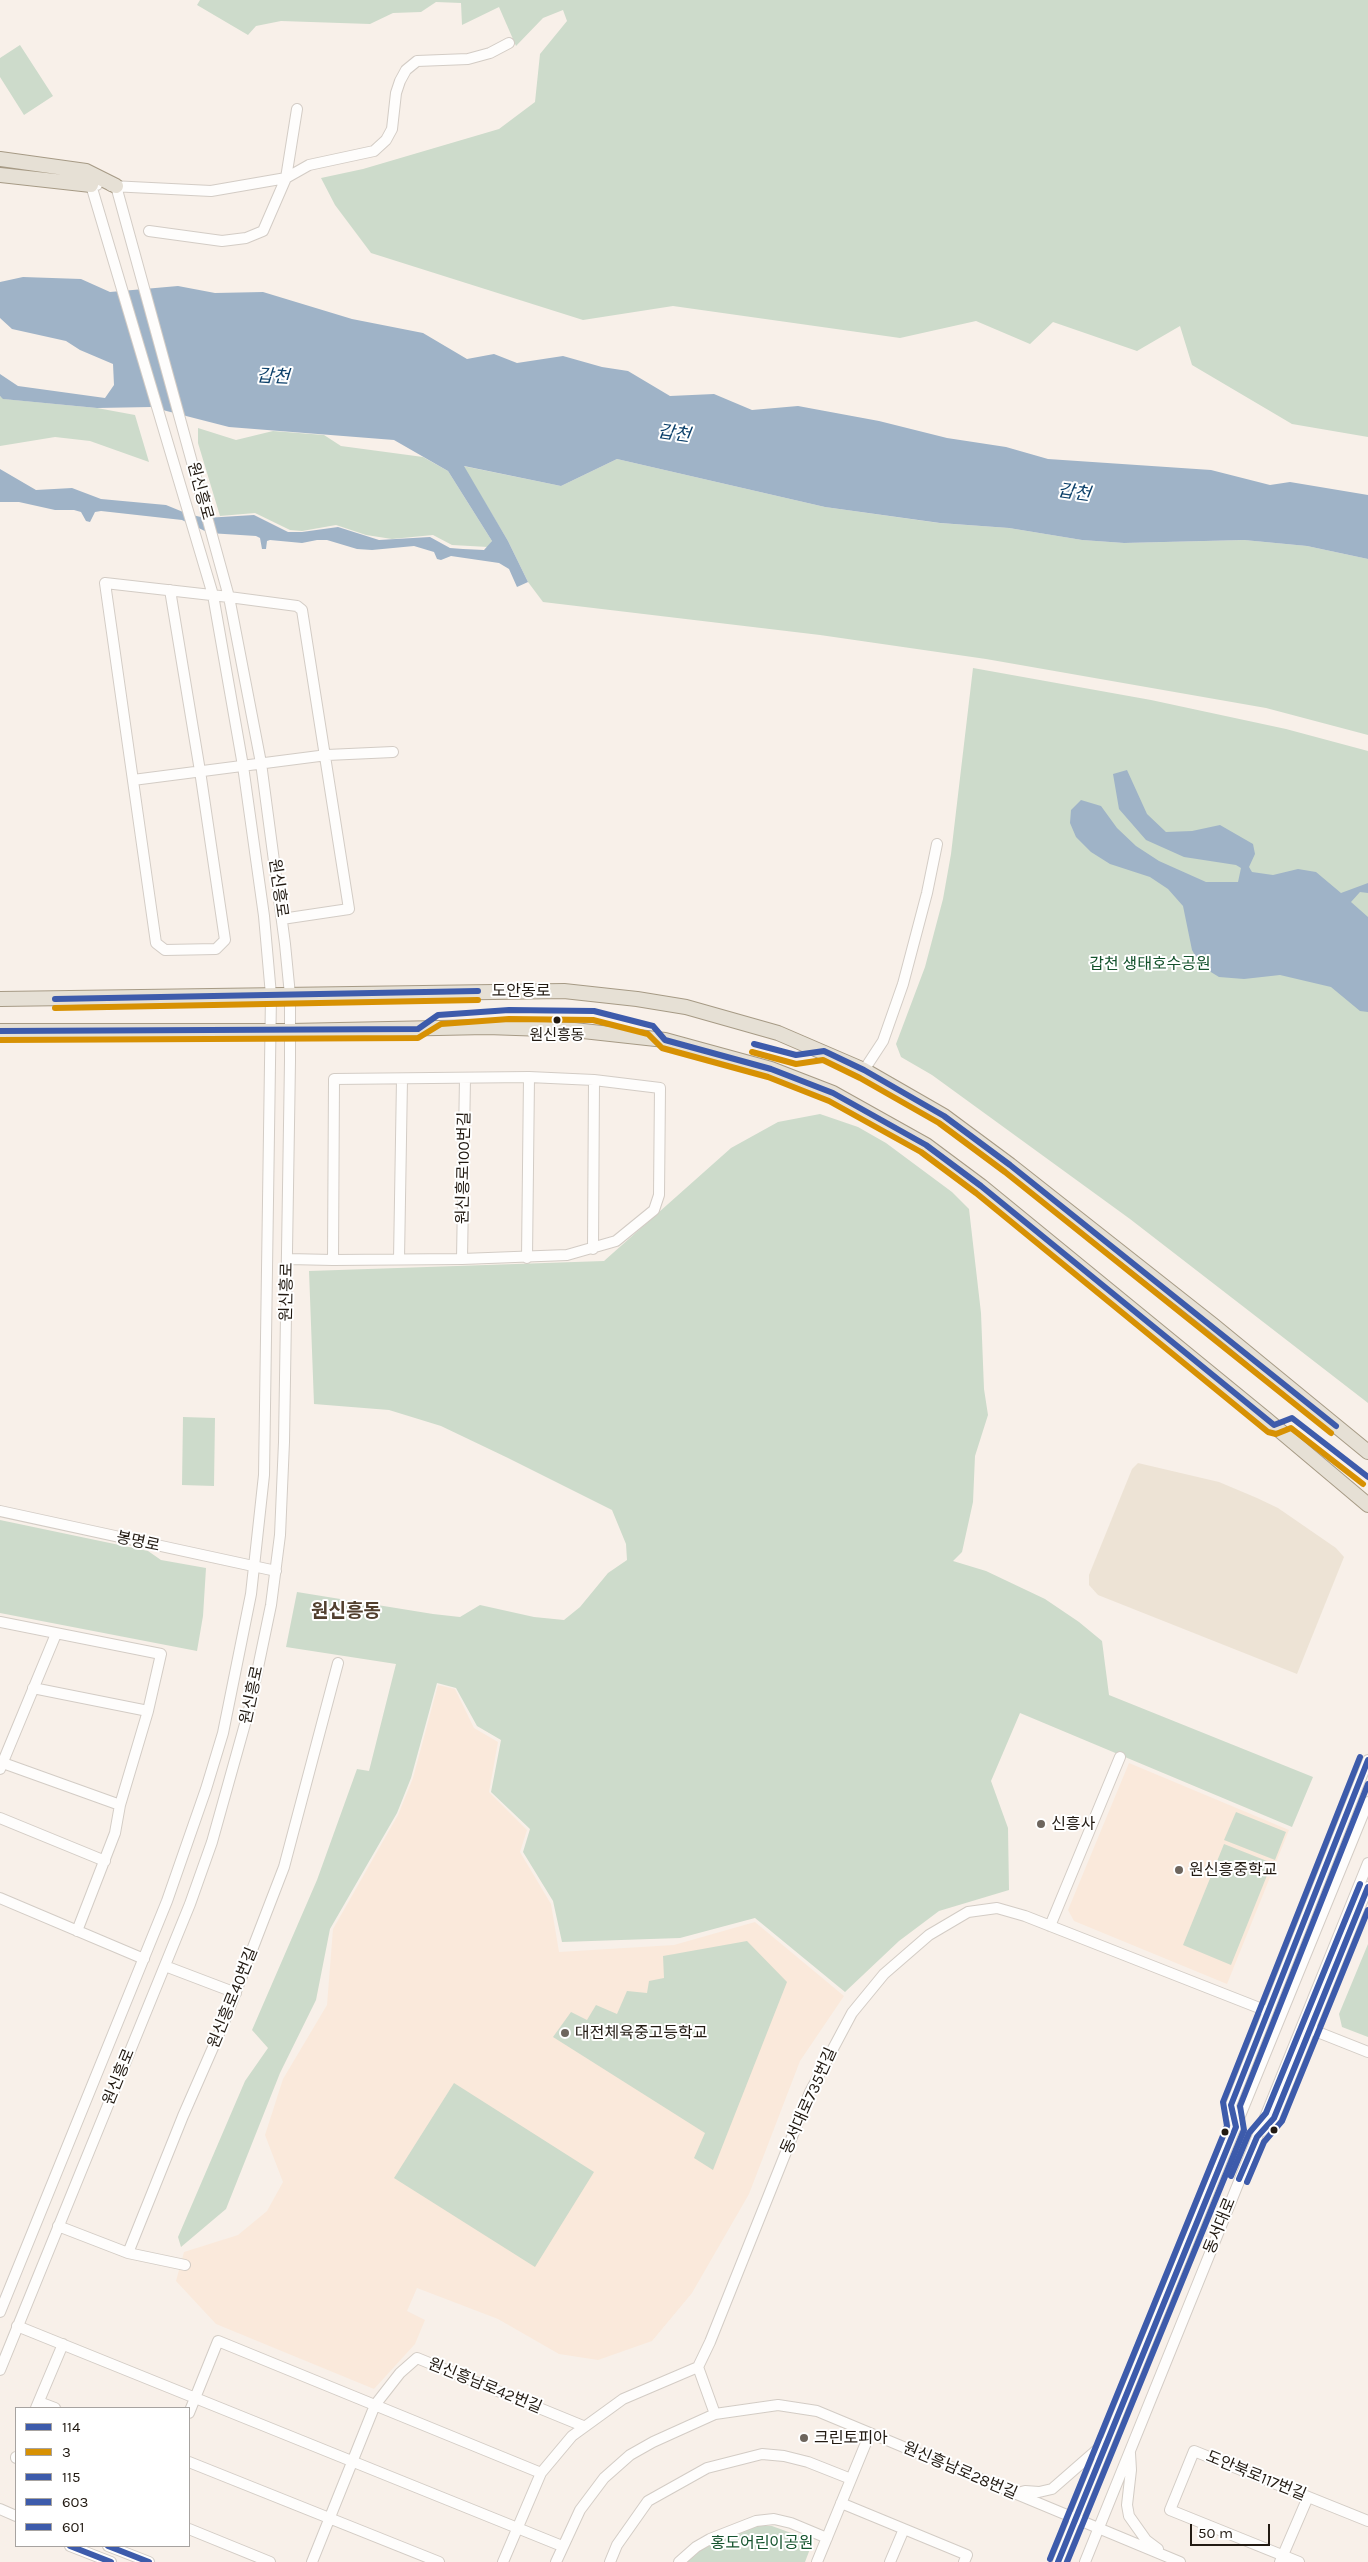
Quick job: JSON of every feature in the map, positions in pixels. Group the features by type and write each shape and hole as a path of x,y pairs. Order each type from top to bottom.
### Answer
{"main road":[{"path":"0,159 86,171 116,186"},
{"path":"0,175 91,185"},
{"name":"도안동로","path":"0,999 271,996 519,990 584,992 686,1007 778,1033 824,1051 864,1070 944,1116 1010,1165 1368,1452"},
{"path":"0,1031 290,1031 487,1027 602,1031 665,1040 771,1069 833,1093 926,1145 981,1186 1274,1425 1368,1505"}],"street":[{"path":"91,185 210,192 286,178 309,165 374,151 386,140 392,128 396,93 400,81 406,70 417,60 468,59 490,53 509,43"},
{"path":"149,232 222,241 246,238 263,231 286,178 297,109"},
{"name":"원신흥로","path":"0,2312 144,1959 188,1844 223,1733 240,1657 255,1567 264,1475 271,996 264,916 243,766 213,595 105,225 91,185"},
{"name":"원신흥로","path":"0,2370 165,1966 209,1851 240,1748 266,1630 276,1572 284,1442 288,1259 290,995 282,919 261,763 229,597 116,186"},
{"path":"170,590 200,771 225,940 216,949 165,950 156,943 105,583 170,590 213,595 297,606 302,610 327,755 349,909 282,919"},
{"path":"133,780 327,755 393,752"},
{"path":"864,1070 883,1041 903,984 927,892 937,844"},
{"path":"288,1259 333,1260 527,1258 568,1255 616,1241 654,1210 659,1195 660,1088 594,1080 529,1077 334,1079 333,1260"},
{"path":"527,1258 529,1077"},
{"path":"399,1259 402,1078"},
{"name":"원신흥로100번길","path":"462,1259 465,1078"},
{"path":"593,1249 594,1080"},
{"name":"봉명로","path":"0,1512 276,1572"},
{"path":"0,1622 161,1654 148,1711 120,1805 115,1833 77,1931"},
{"path":"56,1634 1,1766 120,1805"},
{"name":"원신흥로40번길","path":"128,2253 236,1993 284,1867 338,1663"},
{"path":"33,1688 148,1711"},
{"path":"1050,1926 1120,1757"},
{"path":"1236,2127 1231,2105 1368,1760"},
{"name":"동서대로","path":"1058,2562 1368,1802"},
{"path":"0,1818 105,1861"},
{"name":"동서대로","path":"1085,2562 1368,1863"},
{"path":"1256,2137 1274,2118 1368,1886"},
{"path":"0,1898 144,1959"},
{"name":"동서대로735번길","path":"698,2367 710,2342 810,2092 852,2014 868,1992 906,1953 929,1935 968,1912 997,1908 1050,1926 1268,2011"},
{"path":"165,1966 236,1993"},
{"path":"1310,2029 1368,2052"},
{"path":"58,2226 128,2253 185,2265"},
{"path":"17,2326 562,2546"},
{"path":"190,2410 218,2341 541,2474"},
{"path":"38,2405 63,2344"},
{"name":"원신흥남로42번길","path":"312,2562 375,2405 400,2373 417,2358 583,2426"},
{"path":"503,2562 541,2474 566,2442 583,2426 623,2399 698,2367 715,2414"},
{"name":"원신흥남로28번길","path":"556,2562 580,2510 604,2478 630,2455 653,2442 715,2414 778,2405 817,2410 1177,2561"},
{"path":"817,2562 870,2433"},
{"path":"1014,2494 1024,2491 1040,2492 1052,2489 1108,2440"},
{"path":"1130,2449 1131,2470 1127,2505 1129,2516 1146,2540 1177,2561"},
{"name":"도안북로117번길","path":"1300,2562 1282,2559 1170,2510 1194,2451 1368,2521"},
{"path":"610,2562 616,2545 648,2501 707,2468 762,2454 784,2456 808,2462 851,2479"},
{"path":"190,2462 439,2562"},
{"path":"1282,2559 1308,2497"},
{"path":"841,2503 967,2554 964,2562"},
{"path":"0,2509 15,2516"},
{"path":"679,2562 696,2547 710,2539 756,2521 774,2520 791,2523 827,2538"},
{"path":"190,2529 270,2562"},
{"path":"890,2562 904,2529"},
{"path":"73,2547 111,2562"},
{"path":"111,2547 149,2562"}],"shaded area":[{"path":"1138,1463 1219,1482 1257,1498 1278,1508 1336,1548 1344,1557 1297,1674 1098,1595 1089,1585 1089,1575 1132,1469"},
{"name":"대전체육중고등학교","path":"438,1685 455,1689 474,1728 498,1742 489,1792 527,1830 520,1852 551,1904 559,1952 674,1945 755,1922 844,1996 800,2061 749,2194 692,2293 652,2341 598,2360 559,2354 498,2319 417,2288 407,2311 425,2320 415,2344 374,2389 216,2324 176,2281 184,2252 238,2235 267,2211 283,2182 265,2135 283,2079 327,2005 333,1929 398,1815 413,1778"},
{"name":"원신흥중학교","path":"1129,1763 1289,1830 1227,1984 1074,1921 1068,1910"}],"green space":[{"path":"200,0 1368,0 1368,437 1292,424 1192,365 1180,326 1137,351 1053,322 1030,344 976,321 900,338 673,306 583,320 371,253 335,205 321,178 363,169 499,129 535,102 540,54 567,21 563,10 543,18 516,46 499,7 462,25 461,3 436,2 421,12 393,13 370,24 281,21 256,26 248,35 197,5"},
{"path":"20,45 53,96 24,115 0,77 0,58"},
{"path":"0,396 4,399 97,408 135,415 149,462 90,441 55,437 0,446"},
{"path":"198,428 236,440 273,431 324,435 341,446 423,457 448,471 492,541 488,547 452,545 433,535 392,539 366,535 336,525 302,531 290,530 255,513 220,516 198,443"},
{"path":"617,459 825,507 939,523 1009,528 1082,540 1124,543 1244,540 1307,546 1368,559 1368,735 1266,708 986,659 820,635 543,602 528,582 508,541 463,466 561,486"},
{"name":"갑천 생태호수공원","path":"973,668 1151,700 1286,729 1368,751 1368,1403 1130,1219 932,1075 901,1057 896,1044 925,967 943,899 951,854"},
{"path":"820,1114 858,1127 886,1143 952,1192 969,1209 981,1313 984,1389 988,1415 975,1456 973,1502 962,1552 953,1561 986,1571 1045,1599 1079,1622 1102,1641 1109,1695 1313,1777 1292,1827 1020,1713 991,1781 1008,1828 1009,1890 939,1911 899,1941 845,1992 755,1918 680,1938 562,1942 553,1901 523,1852 530,1829 491,1792 501,1740 477,1726 456,1688 437,1683 411,1778 397,1813 330,1929 316,2000 280,2073 226,2209 181,2247 178,2237 245,2081 268,2048 252,2030 317,1880 357,1769 369,1771 396,1664 286,1647 297,1592 460,1617 480,1605 534,1617 564,1620 580,1607 608,1573 627,1560 626,1544 612,1510 508,1458 441,1426 389,1410 314,1404 309,1271 604,1261 731,1148 778,1122"},
{"path":"183,1417 215,1418 214,1486 182,1485"},
{"path":"0,1520 148,1551 161,1560 206,1568 203,1616 197,1651 0,1613"},
{"path":"1236,1812 1286,1832 1275,1860 1224,1840"},
{"path":"1224,1844 1272,1863 1231,1965 1183,1945"},
{"path":"747,1941 787,1982 713,2170 694,2158 705,2133 553,2037 571,2012 587,2020 596,2005 617,2014 627,1991 647,1993 649,1981 664,1978 663,1956"},
{"path":"1368,1944 1368,2037 1342,2027 1339,2014"},
{"path":"454,2083 594,2172 535,2267 394,2178"},
{"name":"홍도어린이공원","path":"757,2526 772,2526 813,2541 805,2562 686,2562 706,2545"}],"water":[{"name":"갑천","path":"23,277 81,279 110,292 178,286 215,293 263,292 352,319 423,333 467,359 494,354 517,363 563,356 602,367 628,371 670,396 714,394 752,410 798,406 879,421 947,438 1006,447 1048,459 1211,470 1270,485 1290,482 1368,495 1368,559 1307,546 1244,540 1124,543 1082,540 1009,528 940,523 825,507 617,459 561,486 464,466 508,541 528,582 517,587 509,569 499,563 451,556 441,560 437,559 434,552 414,546 372,550 357,549 327,540 302,543 270,540 267,541 266,549 262,549 260,538 256,536 209,533 182,520 101,511 95,512 90,522 86,521 81,512 74,510 55,510 19,502 0,502 0,469 36,490 72,488 101,499 166,505 188,514 205,518 254,515 288,532 338,527 379,540 430,537 450,548 484,550 492,541 448,471 394,440 229,427 151,407 97,408 3,399 0,396 0,374 18,386 105,398 114,385 113,364 80,350 66,341 12,329 0,318 0,282"},
{"path":"1127,770 1147,814 1166,832 1192,831 1220,825 1253,844 1255,854 1249,867 1252,872 1273,875 1298,869 1316,872 1341,893 1368,883 1368,893 1360,892 1351,902 1368,917 1368,1012 1360,1011 1331,987 1280,975 1244,979 1219,977 1201,966 1192,950 1183,906 1168,889 1150,877 1110,864 1091,852 1076,837 1070,823 1071,810 1081,800 1101,806 1117,828 1136,846 1159,861 1206,882 1238,882 1241,868 1236,865 1184,857 1146,840 1119,809 1113,774"}],"transit line":[{"name":"114","path":"55,999 478,991"},
{"name":"3","path":"55,1008 478,1000"},
{"name":"114","path":"0,1031 418,1029 438,1015 509,1010 594,1011 653,1026 665,1040 771,1069 833,1093 926,1145 981,1186 1274,1425 1292,1418 1368,1477"},
{"name":"3","path":"0,1040 418,1038 441,1024 509,1019 593,1020 648,1034 662,1048 768,1077 829,1101 921,1152 976,1193 1268,1432 1276,1434 1291,1428 1363,1484"},
{"name":"114","path":"754,1044 796,1055 824,1051 864,1070 944,1116 1010,1165 1336,1426"},
{"name":"3","path":"752,1052 796,1064 823,1060 860,1078 939,1123 1005,1172 1331,1433"},
{"name":"601","path":"1050,2559 1227,2126 1223,2102 1360,1757"},
{"name":"115","path":"1058,2562 1236,2127 1231,2105 1368,1760"},
{"name":"603","path":"1067,2562 1244,2130 1240,2106 1368,1784"},
{"name":"601","path":"1231,2176 1249,2133 1266,2113 1360,1884"},
{"name":"115","path":"1239,2179 1257,2137 1274,2118 1368,1887"},
{"name":"603","path":"1247,2182 1264,2142 1282,2121 1368,1910"},
{"name":"115","path":"73,2547 111,2562"},
{"name":"115","path":"111,2547 149,2562"}],"place":[{"name":"원신흥동","path":"557,1020"},
{"name":"신흥사","path":"1041,1824"},
{"name":"원신흥중학교","path":"1179,1870"},
{"name":"대전체육중고등학교","path":"565,2033"},
{"name":"크린토피아","path":"804,2438"}],"district":[{"name":"원신흥동","path":"346,1612"}]}
